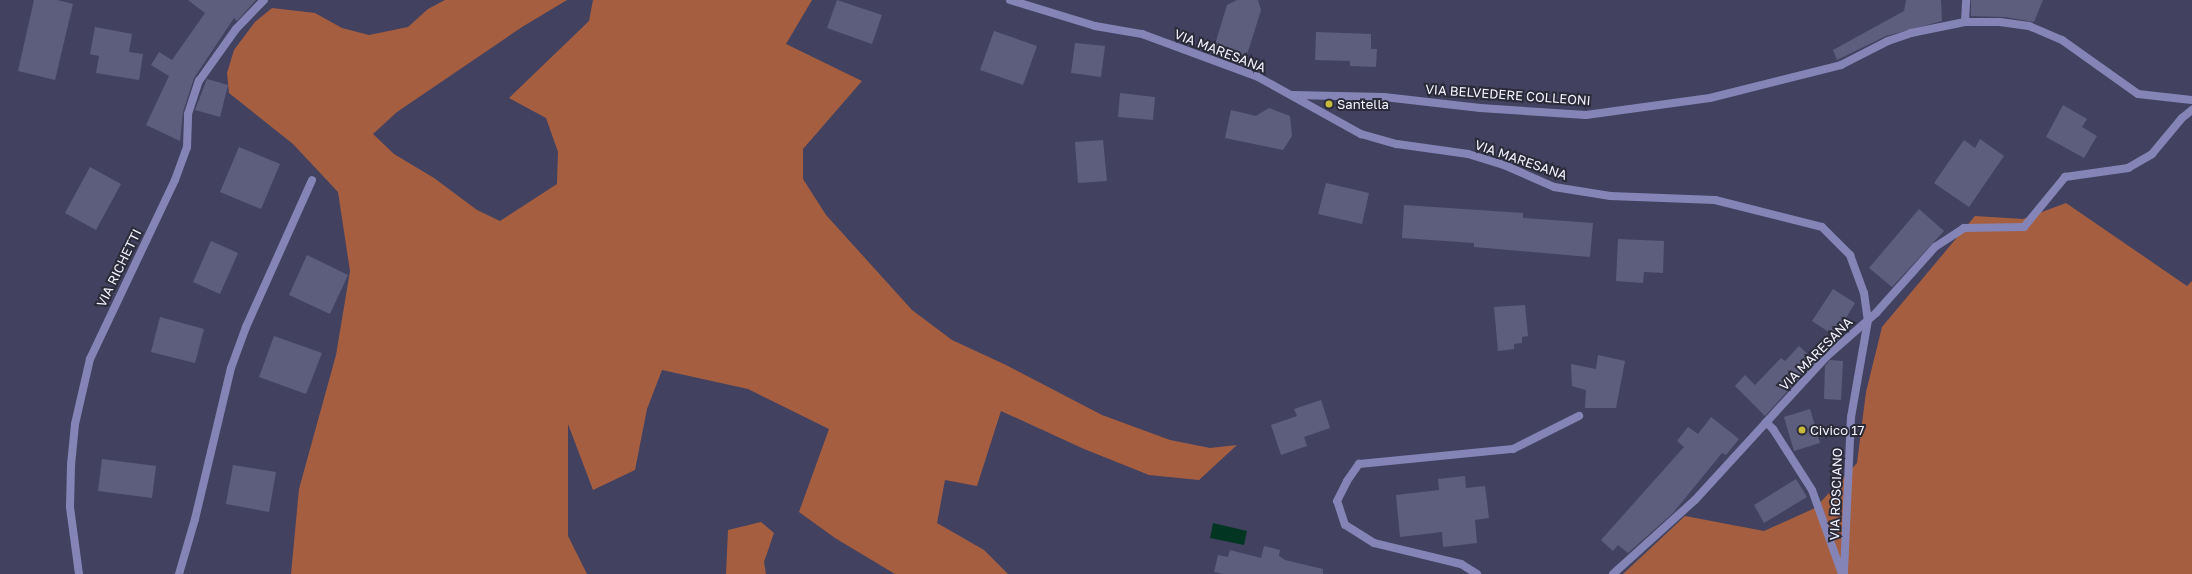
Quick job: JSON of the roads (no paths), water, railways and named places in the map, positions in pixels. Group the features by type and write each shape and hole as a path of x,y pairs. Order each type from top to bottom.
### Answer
{"street":[{"name":"VIA RICHETTI","path":"79,574 70,507 72,465 75,424 90,359 175,180 187,147 188,114 199,81 236,29 264,0"},
{"name":"VIA MARESANA","path":"1010,0 1095,26 1142,34 1258,77 1361,134 1397,144 1468,154 1504,165 1554,187 1610,196 1716,200 1822,227 1850,255 1862,286 1868,320 1826,357 1695,500 1613,574"},
{"path":"1964,22 1966,0"},
{"name":"VIA BELVEDERE COLLEONI","path":"1292,95 1384,97 1480,108 1586,115 1710,98 1842,65 1888,41 1911,33 1964,22 2000,22 2029,26 2062,40 2138,94 2192,100"},
{"path":"1868,320 1935,247 1964,228 2024,227 2066,176 2128,168 2152,154 2182,118 2192,110"},
{"path":"179,574 195,519 231,368 246,327 312,180"},
{"name":"VIA ROSCIANO","path":"1843,574 1851,417 1868,320"},
{"path":"1476,574 1461,564 1374,543 1345,525 1337,501 1347,481 1359,464 1513,449 1579,416"},
{"path":"1766,422 1773,429 1812,490 1843,574"}],"place":[{"name":"Santella","path":"1329,104"},
{"name":"Civico 17","path":"1802,430"}]}
